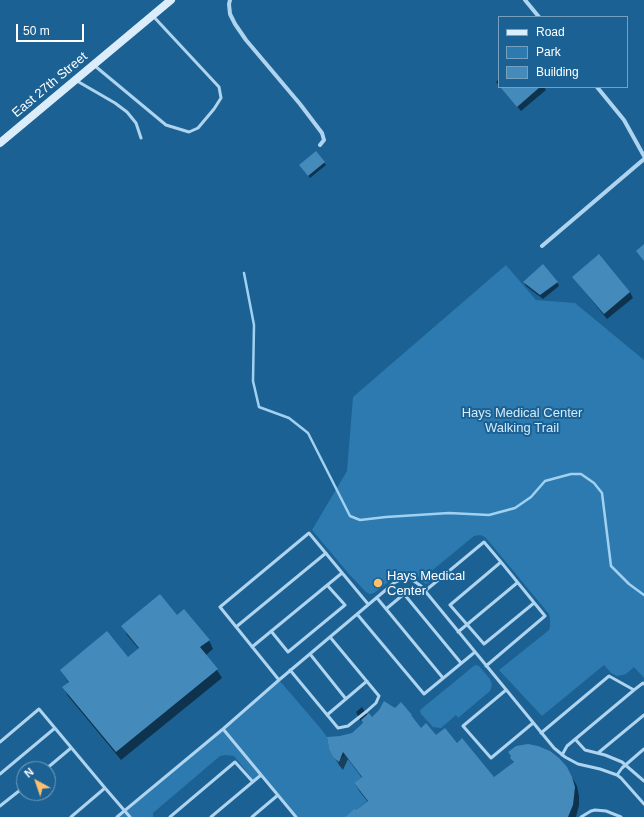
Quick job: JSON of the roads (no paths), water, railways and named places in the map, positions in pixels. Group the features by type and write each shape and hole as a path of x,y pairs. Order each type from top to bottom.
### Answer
{"main road":[{"name":"East 27th Street","path":"0,143 171,0"}],"street":[{"path":"230,0 230,14 235,24 246,40 300,104 322,133 324,140 320,145"},
{"path":"525,0 538,16"},
{"path":"598,88 624,120 644,156"},
{"path":"542,246 644,159"}],"lane":[{"path":"93,65 166,125 189,132 198,128 214,110 221,98 219,86 153,15"},
{"path":"75,80 115,103 127,112 136,123 141,138"},
{"path":"279,680 220,608 309,533 368,604"},
{"path":"424,591 484,542 545,616 486,666"},
{"path":"236,627 326,553"},
{"path":"500,562 450,604 484,644 534,603"},
{"path":"252,647 342,572"},
{"path":"117,817 223,729 368,604 394,583 405,578 415,581 424,591 554,748 578,764 617,775 644,804"},
{"path":"458,632 517,583"},
{"path":"271,631 288,652 345,605 328,585"},
{"path":"386,609 404,594 462,663"},
{"path":"377,598 443,678"},
{"path":"357,614 424,694 475,652"},
{"path":"290,670 338,728 348,726 359,718 375,704 379,696 330,637"},
{"path":"310,654 346,699"},
{"path":"541,733 609,676 634,690"},
{"path":"327,715 367,681"},
{"path":"562,754 567,746 634,690 643,683 644,684"},
{"path":"506,690 463,726 491,758 533,723"},
{"path":"0,742 39,709 130,817"},
{"path":"598,753 644,715"},
{"path":"0,774 55,728"},
{"path":"223,729 296,817"},
{"path":"576,739 585,750 611,757 622,762 644,781"},
{"path":"56,761 71,748"},
{"path":"617,775 625,765 644,749"},
{"path":"170,817 235,762 253,782"},
{"path":"211,817 261,775"},
{"path":"70,817 105,788"},
{"path":"0,806 16,793"},
{"path":"252,817 278,795"},
{"path":"581,817 590,811 596,810 601,810 621,817"},
{"path":"609,817 611,813"}],"waterway":[{"path":"244,273 254,325 253,381 259,407 289,418 308,433 350,516 360,520 449,513 489,515 515,508 531,497 545,481 571,474 581,474 594,483 602,493 611,566 629,584 644,595"}],"place":[{"name":"Hays Medical Center","path":"378,583"}],"park label":[{"name":"Hays Medical Center Walking Trail","path":"522,420"}]}
